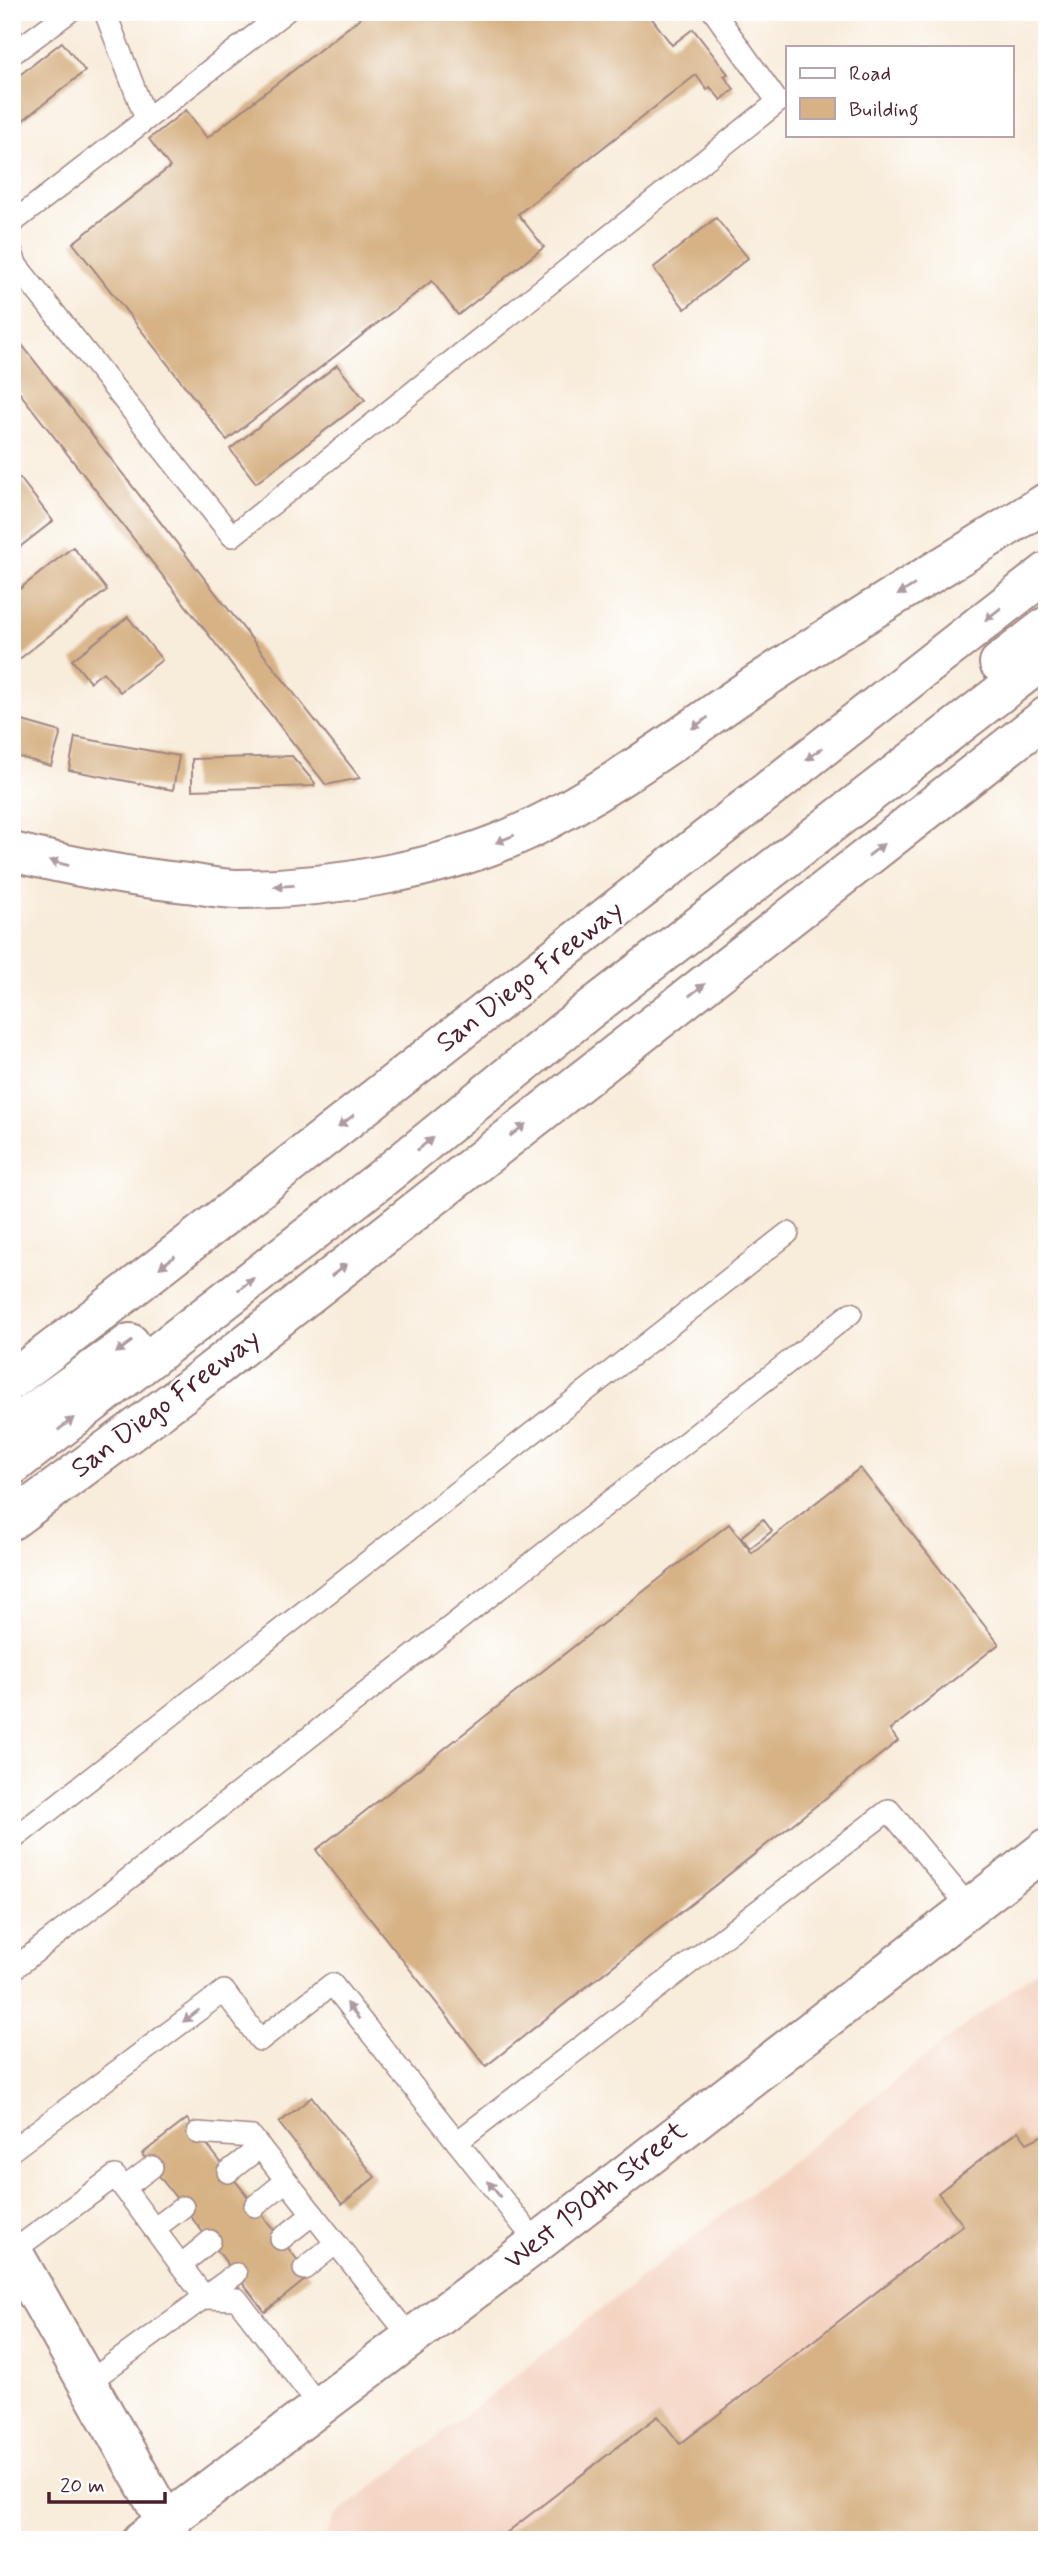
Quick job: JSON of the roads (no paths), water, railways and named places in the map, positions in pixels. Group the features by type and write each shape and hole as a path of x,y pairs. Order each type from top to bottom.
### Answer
{"main road":[{"path":"12,852 69,866 134,877 237,889 320,884 414,869 468,854 527,831 582,802 641,765 756,684 1047,502"},
{"name":"San Diego Freeway","path":"12,1380 180,1252 1047,572"},
{"path":"12,1427 130,1343 1047,626"},
{"path":"12,1466 381,1179 599,1003 1047,657"},
{"name":"San Diego Freeway","path":"12,1520 182,1394 1047,716"},
{"name":"West 190th Street","path":"160,2534 319,2406 537,2243 1047,1848"},
{"path":"13,2251 89,2382 160,2534"}],"lane":[{"path":"12,54 69,12"},
{"path":"105,12 146,119"},
{"path":"12,223 285,12"},
{"path":"12,253 17,266 232,536 778,102 714,12"},
{"path":"12,1840 788,1233"},
{"path":"12,1970 851,1312"},
{"path":"457,2142 889,1810 969,1907"},
{"path":"12,2150 224,1991 260,2040 332,1984 537,2243"},
{"path":"198,2133 252,2137 411,2337"},
{"path":"228,2172 260,2147"},
{"path":"124,2188 152,2167"},
{"path":"13,2251 115,2176 205,2298"},
{"path":"255,2206 286,2180"},
{"path":"154,2229 183,2207"},
{"path":"281,2239 313,2214"},
{"path":"181,2265 210,2241"},
{"path":"304,2269 336,2243"},
{"path":"89,2382 236,2274"},
{"path":"205,2298 237,2299 254,2309 319,2406"}]}
